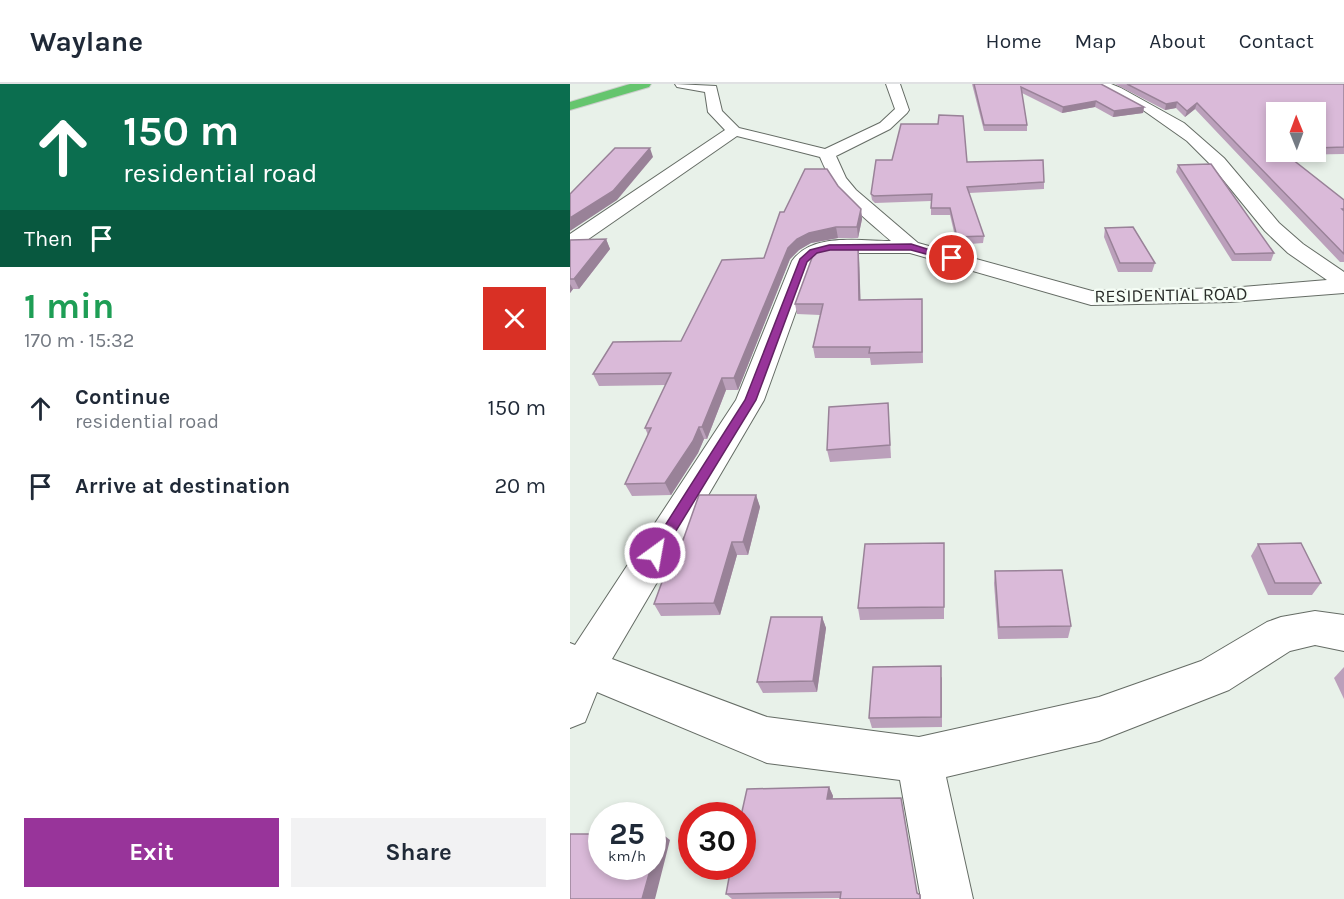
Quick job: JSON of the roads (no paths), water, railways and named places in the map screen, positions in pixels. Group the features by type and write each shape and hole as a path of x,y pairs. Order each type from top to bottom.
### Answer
{"highway":[{"path":"570,106 644,84"}],"street":[{"path":"682,84 711,89 715,112 734,131 827,154 885,126 902,110 893,84"},
{"path":"1100,84 1123,93 1158,113 1198,143 1218,162 1243,197 1281,236 1333,266 1344,284"},
{"path":"570,243 734,131"},
{"name":"RESIDENTIAL ROAD","path":"827,154 838,179 849,194 911,247 1091,298 1230,295 1344,284"},
{"path":"911,247 829,247 814,252 803,261 750,400 574,679 767,740 920,760 1100,719 1214,676 1281,635 1315,628 1344,633"},
{"path":"920,760 947,899"}]}
